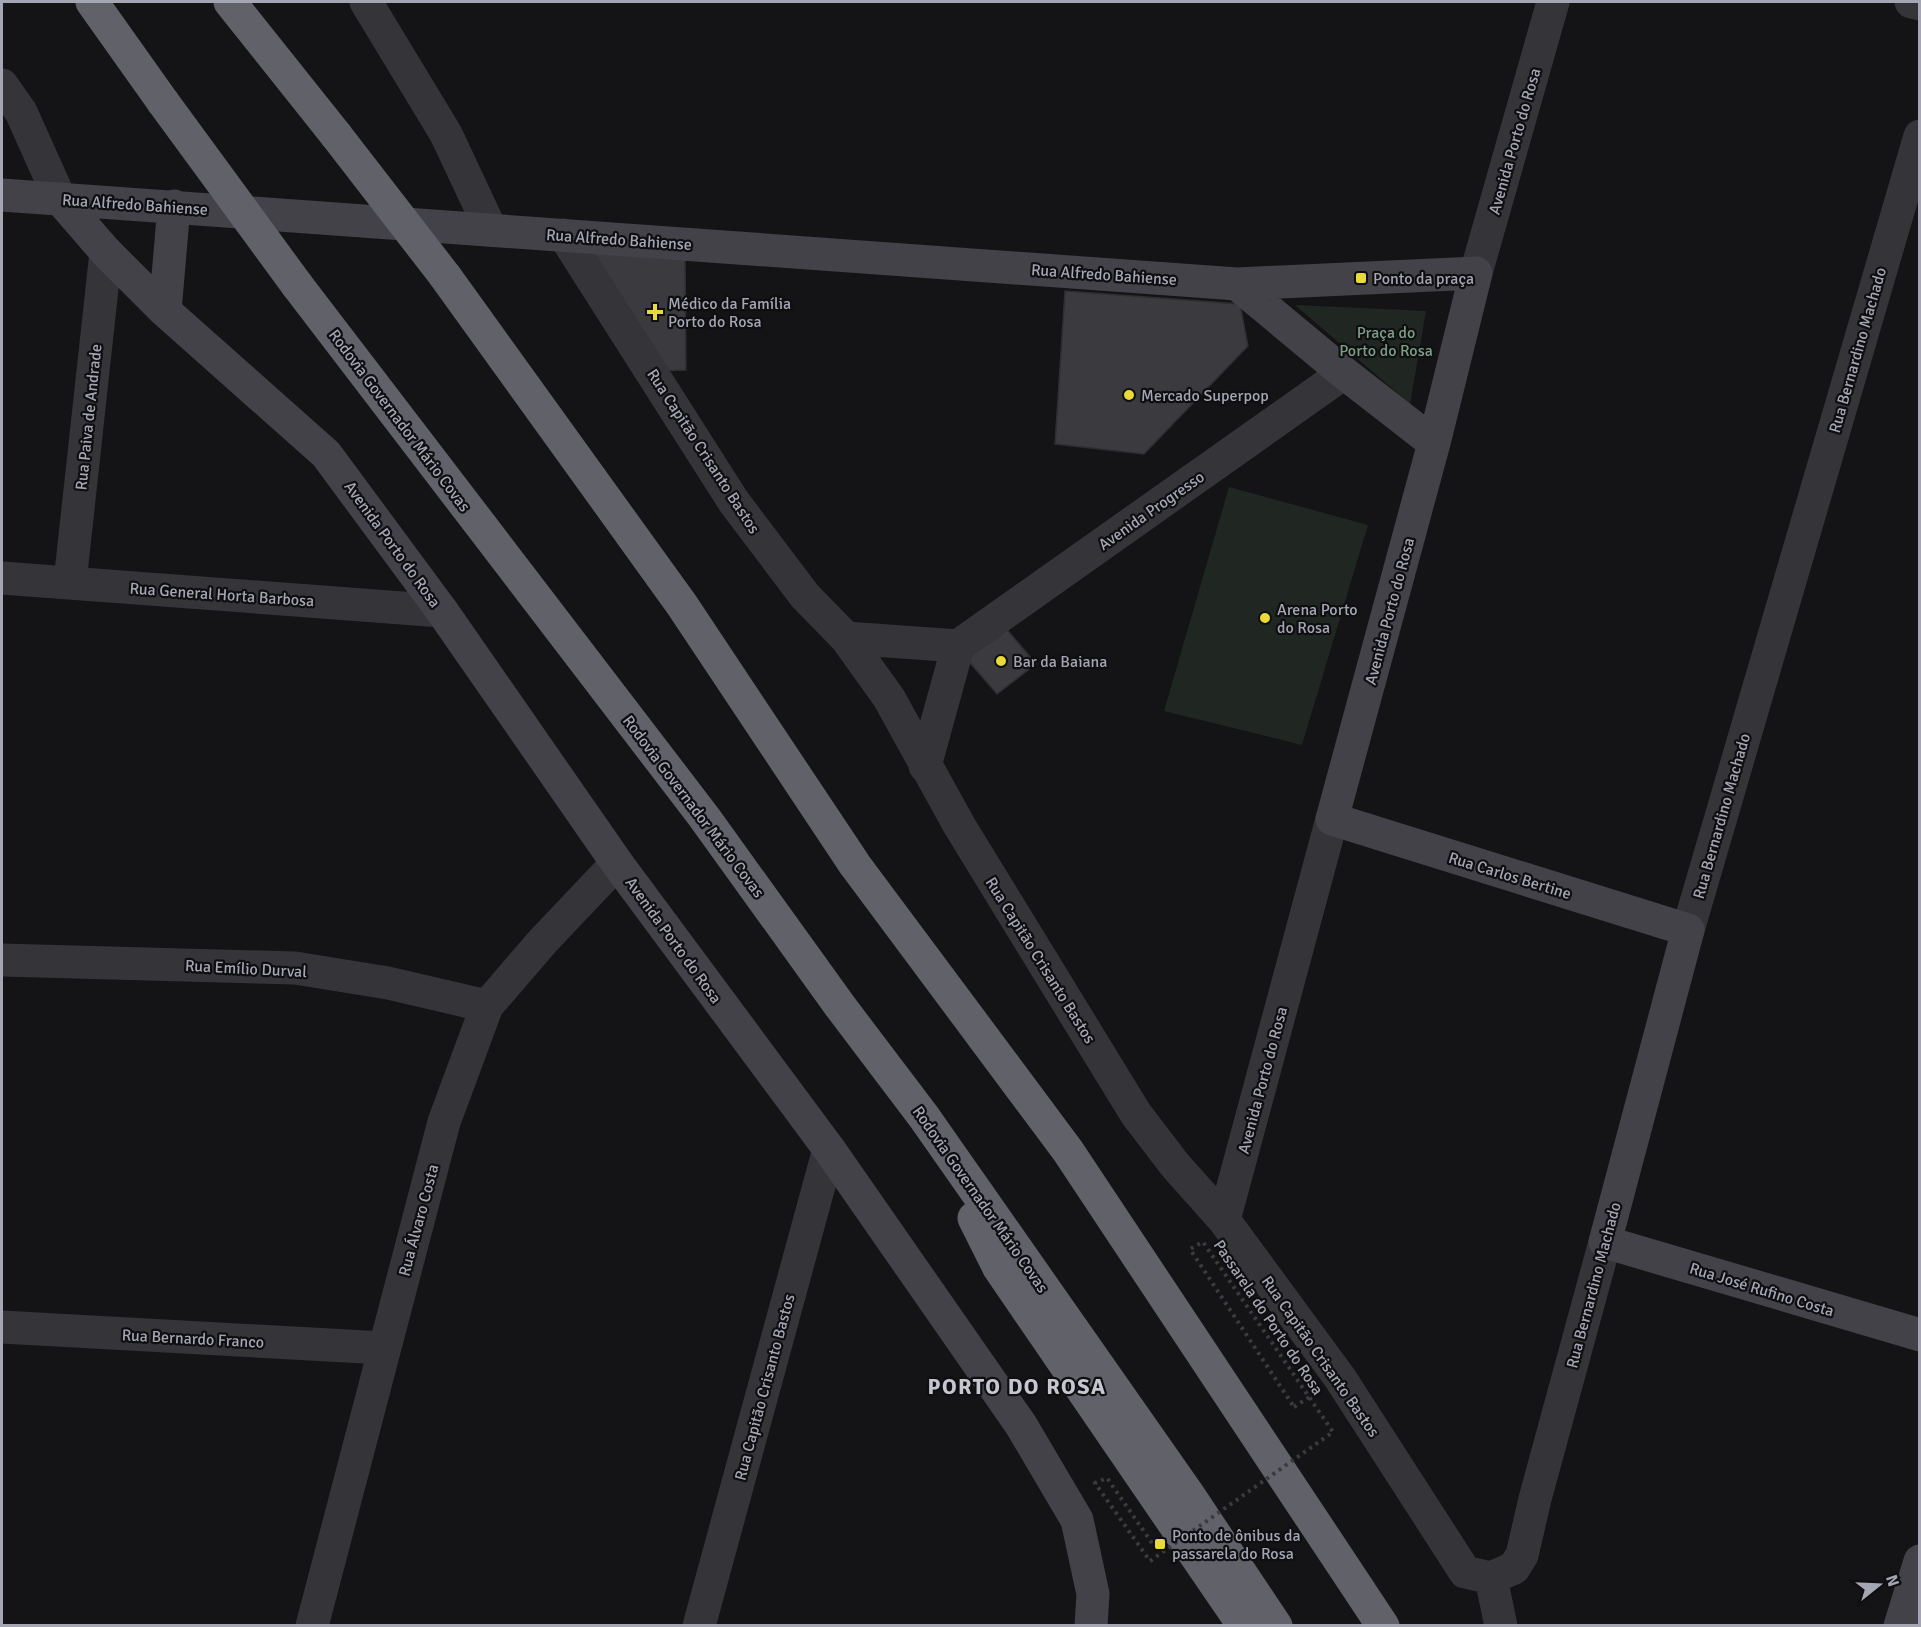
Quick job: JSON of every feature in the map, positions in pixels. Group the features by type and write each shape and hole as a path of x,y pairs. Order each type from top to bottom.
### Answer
{"highway":[{"name":"Rodovia Governador Mário Covas","path":"92,2 162,102 297,285 704,817 840,1006 924,1117 1181,1484 1276,1626"},
{"path":"230,2 445,276 682,605 855,865 1068,1151 1383,1626"},
{"path":"924,1117 999,1268 1244,1626"}],"main road":[{"name":"Rua Alfredo Bahiense","path":"2,195 1237,284 1476,273"},
{"name":"Avenida Porto do Rosa","path":"60,199 106,252 165,311 326,454 442,611 617,862 829,1149 1021,1425 1077,1520 1093,1594 1091,1626"},
{"path":"165,311 174,206"},
{"name":"Avenida Porto do Rosa","path":"1332,819 1434,443 1476,273"},
{"path":"1237,284 1344,373 1434,443"},
{"name":"Rua Carlos Bertine","path":"1332,819 1688,930"},
{"name":"Rua Bernardino Machado","path":"1605,1242 1688,930"},
{"name":"Rua José Rufino Costa","path":"1605,1242 1920,1335"},
{"path":"1900,1626 1920,1561"}],"street":[{"path":"366,2 446,134 491,230"},
{"name":"Avenida Porto do Rosa","path":"1476,273 1553,2"},
{"path":"1911,2 1920,4"},
{"name":"Avenida Porto do Rosa","path":"2,85 21,112 60,199"},
{"name":"Rua Bernardino Machado","path":"1688,930 1920,136"},
{"name":"Rua Capitão Crisanto Bastos","path":"564,235 734,502 805,596 846,638 889,698 959,825 1136,1114 1175,1166 1224,1220 1349,1391 1465,1572 1491,1578"},
{"name":"Rua Paiva de Andrade","path":"69,582 106,252"},
{"name":"Avenida Progresso","path":"958,646 1344,373"},
{"name":"Rua General Horta Barbosa","path":"2,578 442,611"},
{"path":"846,638 958,646 925,766"},
{"name":"Avenida Porto do Rosa","path":"1224,1220 1332,819"},
{"name":"Rua Álvaro Costa","path":"312,1626 444,1122 486,1006 617,862"},
{"name":"Rua Emílio Durval","path":"2,960 295,968 388,983 486,1006"},
{"name":"Rua Capitão Crisanto Bastos","path":"699,1626 829,1149"},
{"name":"Rua Bernardino Machado","path":"1491,1578 1514,1568 1522,1555 1605,1242"},
{"name":"Rua Bernardo Franco","path":"2,1327 384,1348"},
{"path":"1491,1578 1501,1626"}],"path":[{"name":"Passarela do Porto do Rosa","path":"1183,1537 1333,1432 1203,1242 1190,1249 1294,1407"},
{"path":"1152,1544 1107,1478 1095,1483 1150,1561 1183,1537"}],"green space":[{"name":"Praça do Porto do Rosa","path":"1295,305 1426,311 1410,404"},
{"name":"Arena Porto do Rosa","path":"1229,487 1368,525 1302,745 1164,711"}],"building":[{"name":"Médico da Família Porto do Rosa","path":"584,243 685,254 686,370 658,371"},
{"name":"Mercado Superpop","path":"1065,291 1240,304 1248,346 1144,454 1055,444"},
{"name":"Bar da Baiana","path":"1004,626 1036,664 997,694 965,657"}],"place":[{"name":"Ponto da praça","path":"1361,278"},
{"name":"Médico da Família Porto do Rosa","path":"655,312"},
{"name":"Mercado Superpop","path":"1129,395"},
{"name":"Arena Porto do Rosa","path":"1265,618"},
{"name":"Bar da Baiana","path":"1001,661"},
{"name":"Ponto de ônibus da passarela do Rosa","path":"1160,1544"}],"district":[{"name":"PORTO DO ROSA","path":"1017,1386"}]}
